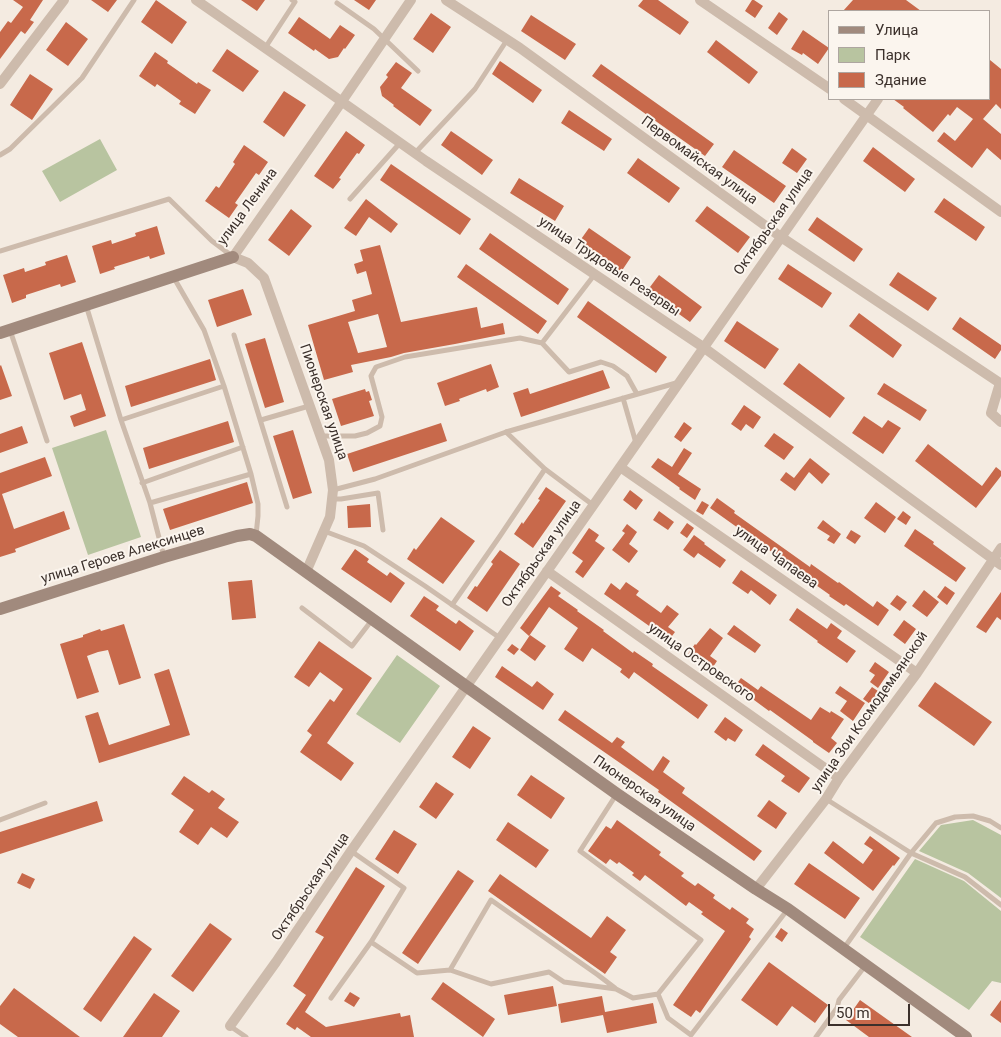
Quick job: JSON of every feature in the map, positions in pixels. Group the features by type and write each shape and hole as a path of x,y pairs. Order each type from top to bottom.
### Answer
{"street":[{"path":"0,84 64,0"},
{"name":"улица Трудовые Резервы","path":"196,0 414,153 703,347 997,562"},
{"name":"улица Ленина","path":"5,332 233,257 412,0"},
{"name":"Первомайская улица","path":"446,0 508,40 781,237 1000,383 991,413 1001,422"},
{"path":"700,0 828,88"},
{"path":"846,100 1001,212"},
{"name":"Октябрьская улица","path":"230,1026 877,100"},
{"name":"Пионерская улица","path":"233,257 248,263 264,278 329,460 333,495 330,517 306,572"},
{"name":"улица Чапаева","path":"620,467 916,673"},
{"name":"улица Героев Алексинцев","path":"0,609 237,536 250,534 256,536"},
{"name":"Пионерская улица","path":"256,536 616,794 788,909 966,1037"},
{"name":"улица Зои Космодемьянской","path":"756,889 826,798 997,562 1001,548"},
{"name":"улица Островского","path":"547,571 839,778"}],"lane":[{"path":"0,155 10,149 82,78 134,0"},
{"path":"265,48 295,2 292,0"},
{"path":"337,3 374,29 418,71"},
{"path":"414,153 475,89 508,40"},
{"path":"350,199 400,143"},
{"path":"0,251 169,199 212,241 233,257"},
{"path":"542,343 595,274"},
{"path":"174,277 204,330 224,386 251,474 258,504 256,536"},
{"path":"86,306 121,420 150,503 164,557"},
{"path":"5,332 47,441"},
{"path":"234,335 287,506"},
{"path":"320,436 355,436 367,433 380,426 382,417 370,376 376,367 405,357 520,338 542,343 569,372 601,362 613,366 627,376 637,394"},
{"path":"333,495 506,432 678,383"},
{"path":"121,420 224,386"},
{"path":"624,398 636,443"},
{"path":"261,420 309,406"},
{"path":"506,432 545,469 593,505"},
{"path":"142,483 243,447"},
{"path":"452,605 545,469"},
{"path":"150,503 251,474"},
{"path":"333,495 341,499 378,494 383,530"},
{"path":"324,531 364,546 500,638"},
{"path":"302,608 352,646 372,620"},
{"path":"450,970 491,900 616,989 633,998 658,994 701,940 580,851 616,794"},
{"path":"826,798 911,853 965,877 1001,905"},
{"path":"0,820 45,803"},
{"path":"843,949 911,853 936,823 955,817 972,816 990,821 1001,828"},
{"path":"331,998 370,942 404,888 351,851"},
{"path":"658,994 668,1018 691,1035 788,909"},
{"path":"370,942 417,973 450,970 491,984 549,972 564,982 616,989"},
{"path":"816,1037 838,1008 839,1000 866,965"},
{"path":"230,1026 246,1037"}],"green space":[{"path":"100,139 117,170 60,202 42,171"},
{"path":"106,430 141,537 88,555 52,448"},
{"path":"397,655 440,686 400,743 356,714"},
{"path":"973,820 1001,835 1001,898 968,873 919,851 941,825"},
{"path":"915,859 964,881 1001,911 1001,983 992,981 969,1010 860,937"}],"building":[{"path":"13,0 43,0 30,20 34,22 25,34 21,31 0,59 0,32 8,21 11,23 23,7"},
{"path":"91,0 117,0 108,12"},
{"path":"156,0 187,22 172,44 141,22"},
{"path":"241,0 265,0 257,11"},
{"path":"354,0 376,0 369,10"},
{"path":"643,0 658,0 689,22 680,35 638,6"},
{"path":"752,0 763,6 755,18 745,11"},
{"path":"853,0 906,0 920,10 844,10"},
{"path":"779,12 788,19 777,35 768,28"},
{"path":"431,13 451,27 433,53 413,39"},
{"path":"531,15 576,44 565,60 521,31"},
{"path":"299,17 330,39 340,25 355,35 338,57 329,59 288,33"},
{"path":"66,22 88,39 68,66 46,50"},
{"path":"803,30 828,47 818,64 803,53 802,55 791,49"},
{"path":"716,40 758,72 749,84 707,52"},
{"path":"227,49 259,71 243,92 212,71"},
{"path":"155,52 197,84 198,82 211,90 195,114 179,104 181,101 157,84 155,87 139,76"},
{"path":"500,61 542,90 533,103 492,74"},
{"path":"991,61 1001,69 1001,109 996,104 983,119 1001,134 1001,160 987,148 972,168 937,141 944,132 955,141 973,119 957,107 950,116 948,114 933,132 894,100 991,100"},
{"path":"396,62 412,73 401,88 432,110 420,126 382,96 380,87"},
{"path":"601,64 714,144 705,156 592,76"},
{"path":"30,74 53,89 32,120 10,105"},
{"path":"284,91 306,105 284,137 263,122"},
{"path":"569,110 612,139 604,151 561,123"},
{"path":"346,131 365,145 359,154 357,153 333,189 314,176"},
{"path":"451,131 493,160 482,175 441,145"},
{"path":"244,145 268,162 259,175 256,173 235,203 238,205 229,218 205,201 216,186 219,188 235,164 233,162"},
{"path":"873,147 915,179 905,192 863,161"},
{"path":"792,148 807,159 797,173 782,163"},
{"path":"734,150 786,186 774,203 722,167"},
{"path":"638,158 680,188 669,203 627,173"},
{"path":"391,164 471,219 460,235 380,180"},
{"path":"519,178 564,206 555,221 510,193"},
{"path":"944,198 985,227 976,241 934,212"},
{"path":"366,199 398,224 391,233 369,217 356,236 344,228"},
{"path":"707,206 750,237 738,253 695,221"},
{"path":"291,209 312,226 289,256 268,240"},
{"path":"817,217 863,249 854,262 808,230"},
{"path":"157,226 165,254 150,259 149,256 114,267 115,269 100,274 92,246 111,240 112,244 136,236 135,233"},
{"path":"589,228 631,257 621,272 579,242"},
{"path":"490,233 569,289 558,305 479,249"},
{"path":"380,245 401,322 477,307 481,328 503,323 505,334 351,365 353,372 324,380 308,325 355,311 352,300 372,294 366,271 357,274 354,264 363,261 360,250","holes":["378,314 387,347 358,353 348,322"]},
{"path":"67,255 76,282 61,287 60,284 26,295 26,298 12,303 3,275 24,268 25,272 46,265 45,262"},
{"path":"466,264 547,321 538,334 457,277"},
{"path":"788,264 832,293 822,308 778,279"},
{"path":"898,272 937,298 928,311 889,285"},
{"path":"659,275 702,307 690,322 647,291"},
{"path":"243,289 252,315 217,327 208,300"},
{"path":"588,301 667,357 656,373 577,317"},
{"path":"859,313 902,345 893,358 849,326"},
{"path":"960,317 1001,345 1001,350 995,359 952,329"},
{"path":"737,321 779,349 765,369 724,341"},
{"path":"265,338 284,402 265,408 245,344"},
{"path":"82,342 106,416 74,427 70,416 86,410 81,394 64,400 49,353"},
{"path":"210,359 216,380 131,407 125,386"},
{"path":"799,363 845,398 830,418 783,384"},
{"path":"491,364 499,387 487,392 486,389 445,406 437,383"},
{"path":"0,366 12,396 0,400"},
{"path":"603,370 610,388 521,417 513,393 528,388 530,394"},
{"path":"884,383 927,410 920,421 877,394"},
{"path":"365,389 366,392 369,391 372,400 369,401 374,416 341,426 332,399"},
{"path":"744,405 761,417 753,429 746,424 741,431 731,424"},
{"path":"864,416 882,428 888,420 901,428 883,454 852,433"},
{"path":"228,421 234,442 149,469 143,448"},
{"path":"684,422 692,428 681,442 674,437"},
{"path":"441,423 447,441 353,472 347,454"},
{"path":"22,426 28,443 0,453 0,434"},
{"path":"293,430 312,493 293,499 273,436"},
{"path":"774,433 794,447 784,460 764,446"},
{"path":"928,444 982,486 996,467 1001,471 1001,476 976,508 915,461"},
{"path":"684,448 692,453 678,474 701,489 695,500 651,467 658,458 672,467"},
{"path":"45,457 52,476 2,494 14,529 64,511 70,529 15,549 16,552 0,557 0,473"},
{"path":"810,458 830,474 822,484 809,472 795,491 780,480 786,472 794,478"},
{"path":"247,482 253,503 170,530 163,509"},
{"path":"546,487 566,501 533,548 514,534 540,500 538,499"},
{"path":"630,490 643,500 636,510 623,500"},
{"path":"717,498 735,511 734,513 810,567 811,564 873,607 877,601 889,610 878,626 846,604 844,606 829,596 783,560 710,508"},
{"path":"702,501 709,505 703,515 696,511"},
{"path":"876,502 896,517 885,533 864,518"},
{"path":"370,504 371,527 348,528 347,506"},
{"path":"659,511 674,522 668,530 653,520"},
{"path":"903,511 911,517 906,525 897,519"},
{"path":"441,517 475,541 443,584 407,559"},
{"path":"823,520 841,534 834,544 827,540 830,536 817,528"},
{"path":"687,523 694,528 687,538 680,533"},
{"path":"627,524 637,532 629,544 638,551 629,563 612,550 625,533 622,531"},
{"path":"589,528 599,535 595,541 605,548 583,578 575,572 583,561 572,553"},
{"path":"915,529 966,568 956,582 904,546"},
{"path":"851,530 861,536 855,544 846,538"},
{"path":"694,535 726,560 720,568 698,553 694,558 683,550"},
{"path":"355,549 369,559 367,562 387,576 390,572 405,583 391,603 341,569"},
{"path":"500,550 520,564 487,612 467,598 493,564 491,562"},
{"path":"741,570 777,595 770,605 751,590 748,594 732,583"},
{"path":"252,580 256,618 232,620 228,582"},
{"path":"626,582 639,591 636,595 661,613 667,605 679,614 668,627 675,632 669,640 604,594 611,583 620,590"},
{"path":"551,586 561,593 558,596 603,631 633,653 634,651 653,664 652,666 708,705 698,719 634,672 629,679 620,672 622,669 592,648 583,662 564,649 578,628 549,607 529,636 520,628"},
{"path":"945,586 955,593 947,605 937,597"},
{"path":"924,590 939,602 927,617 912,606"},
{"path":"1001,592 1001,620 997,617 986,633 976,627"},
{"path":"897,595 907,602 900,611 890,604"},
{"path":"424,596 439,606 436,610 456,624 459,620 474,631 460,651 410,616"},
{"path":"797,608 827,629 831,623 842,631 837,638 856,651 847,663 789,620"},
{"path":"904,620 916,629 905,644 893,635"},
{"path":"124,624 141,678 119,685 108,650 98,652 87,656 99,692 77,699 60,644 83,637 83,635 100,629 101,631"},
{"path":"734,625 761,645 755,653 727,634"},
{"path":"710,628 723,638 710,656 717,661 711,670 688,654"},
{"path":"530,635 546,646 535,661 520,650"},
{"path":"319,641 372,678 327,743 354,763 341,781 300,752 312,735 307,731 330,699 334,702 343,689 320,672 309,687 294,677"},
{"path":"512,644 519,649 514,655 507,650"},
{"path":"875,662 889,672 878,688 870,682 875,675 869,671"},
{"path":"502,666 532,687 537,681 554,694 543,710 495,677"},
{"path":"169,669 190,735 99,763 85,716 98,712 109,745 170,725 154,674"},
{"path":"741,678 758,690 761,686 811,720 820,707 844,719 831,738 837,743 829,753 735,686"},
{"path":"935,682 992,722 974,746 918,706"},
{"path":"840,686 865,703 853,721 840,711 847,701 835,693"},
{"path":"872,687 881,693 873,706 863,699"},
{"path":"565,710 612,743 617,737 625,742 621,747 653,771 663,756 670,761 663,772 685,788 682,793 762,851 754,861 658,792 659,790 558,720"},
{"path":"725,717 743,730 735,742 728,738 726,741 714,732"},
{"path":"473,726 491,738 470,769 452,757"},
{"path":"763,744 810,778 799,793 781,781 785,776 755,755"},
{"path":"531,775 565,798 551,819 517,795"},
{"path":"184,776 209,793 212,790 225,799 218,808 239,822 227,838 211,827 198,845 179,832 194,810 171,794"},
{"path":"436,782 454,794 436,819 419,807"},
{"path":"769,800 787,813 776,829 757,816"},
{"path":"97,801 103,821 0,854 0,832"},
{"path":"617,820 661,852 659,855 684,873 681,876 695,886 698,883 715,895 713,898 730,910 732,907 749,919 746,923 754,929 749,937 751,939 700,1013 696,1010 691,1017 673,1005 725,931 701,914 703,912 689,902 686,906 645,875 640,881 632,875 634,873 619,862 617,864 610,859 606,864 588,851 606,826 611,829"},
{"path":"508,822 549,850 536,868 496,840"},
{"path":"394,830 417,844 398,874 375,859"},
{"path":"870,836 900,858 873,891 824,853 833,841 863,864 873,850 864,844"},
{"path":"809,863 860,898 845,919 794,884"},
{"path":"356,867 385,886 305,1012 326,1027 400,1013 401,1017 410,1015 414,1037 311,1037 297,1027 295,1030 286,1024 306,995 293,986 324,937 315,932"},
{"path":"458,870 474,881 418,964 402,953"},
{"path":"22,873 35,879 30,889 17,883"},
{"path":"500,874 591,938 607,916 626,930 610,952 617,957 605,974 488,891"},
{"path":"210,923 232,939 193,992 171,976"},
{"path":"781,928 788,933 782,942 775,937"},
{"path":"134,936 152,949 101,1022 83,1009"},
{"path":"769,962 828,1005 815,1023 792,1006 777,1026 741,1000"},
{"path":"443,982 495,1019 483,1037 431,999"},
{"path":"553,986 557,1006 508,1015 504,995"},
{"path":"14,988 80,1037 18,1037 0,1024 0,1006"},
{"path":"350,992 360,998 354,1007 344,1001"},
{"path":"154,993 180,1011 162,1037 123,1037"},
{"path":"602,996 605,1012 653,1003 657,1023 607,1033 603,1015 561,1023 558,1004"},
{"path":"860,1000 912,1037 869,1037 846,1020"},
{"path":"1001,1000 1001,1023 990,1015"}]}
